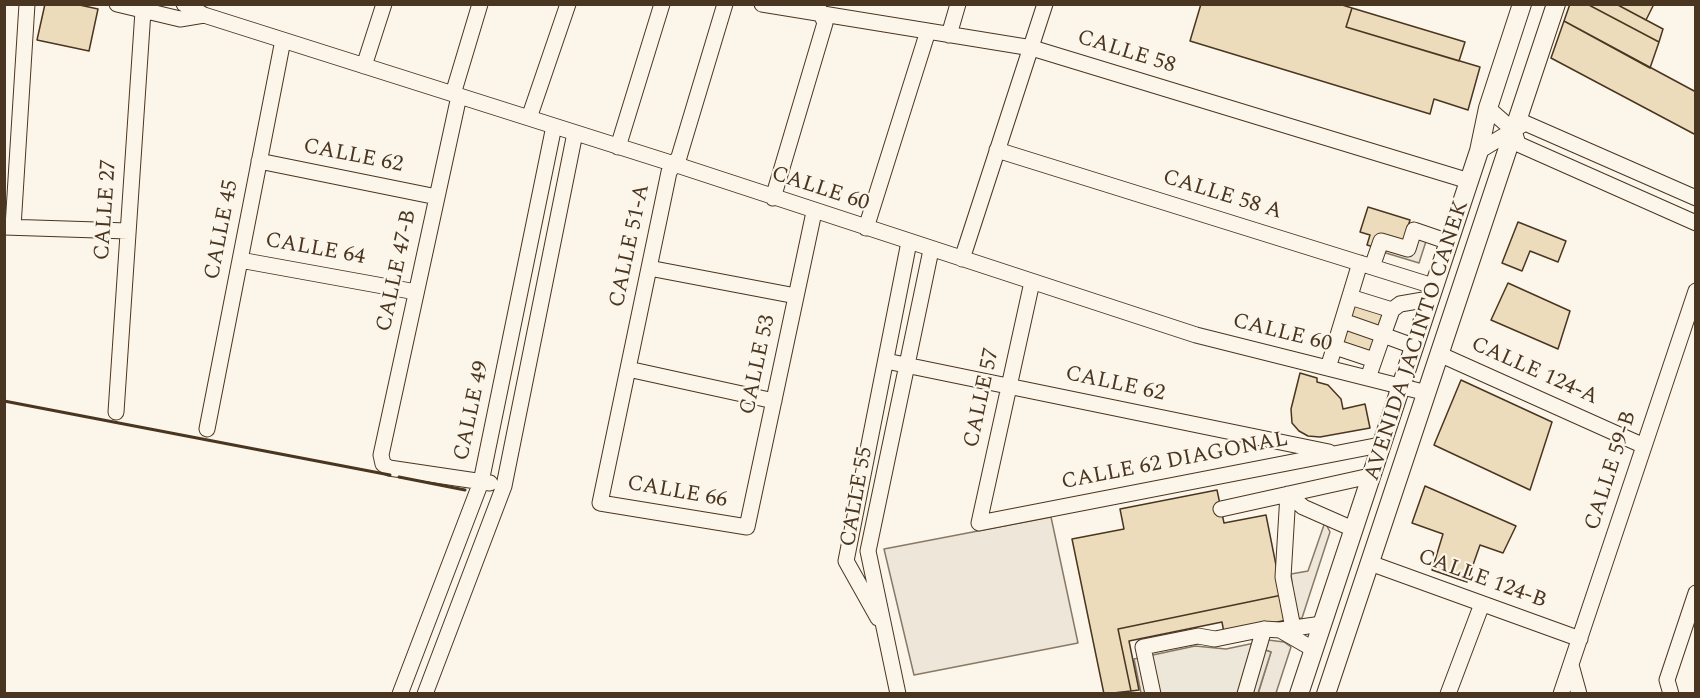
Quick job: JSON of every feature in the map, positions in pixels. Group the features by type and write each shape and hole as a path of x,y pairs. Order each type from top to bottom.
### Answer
{"main road":[{"name":"AVENIDA JACINTO CANEK","path":"1299,693 1479,151 1488,108 1522,4"},
{"name":"AVENIDA JACINTO CANEK","path":"1326,693 1556,4"}],"street":[{"path":"27,4 9,227 128,231"},
{"name":"CALLE 60","path":"117,4 143,11 182,10 204,15 674,164 814,212 1196,335 1427,393"},
{"path":"364,66 384,4"},
{"name":"CALLE 47-B","path":"480,4 456,95 437,197 381,455 383,464 389,468 481,482"},
{"path":"529,118 568,4"},
{"path":"618,147 662,4"},
{"name":"CALLE 51-A","path":"600,503 669,172 679,157 725,4"},
{"name":"CALLE 58","path":"762,4 819,9 949,35 1032,48 1469,181"},
{"path":"949,35 958,4"},
{"path":"962,260 1045,4"},
{"path":"772,198 825,23 819,9"},
{"name":"CALLE 27","path":"116,412 143,11"},
{"path":"866,228 928,31"},
{"name":"CALLE 45","path":"207,429 283,40"},
{"path":"1488,108 1514,130 1518,144 1695,223"},
{"path":"1479,151 1525,123 1695,198"},
{"name":"CALLE 49","path":"400,693 481,482 554,126"},
{"name":"CALLE 49","path":"425,693 504,486 575,133"},
{"name":"CALLE 58 A","path":"997,150 1366,265 1431,292"},
{"name":"CALLE 62","path":"259,161 437,197"},
{"name":"CALLE 53","path":"747,527 814,212"},
{"path":"1328,368 1350,297 1381,241 1408,249 1414,230 1449,242"},
{"name":"CALLE 55","path":"887,634 846,561 909,242"},
{"name":"CALLE 55","path":"887,634 868,551 931,250"},
{"name":"CALLE 64","path":"240,260 416,292"},
{"path":"649,268 796,296"},
{"name":"CALLE 57","path":"979,523 1032,282"},
{"name":"CALLE 59-B","path":"1561,693 1695,291"},
{"path":"520,292 542,297"},
{"path":"1368,378 1392,310 1400,304 1431,292"},
{"path":"1350,297 1392,310"},
{"path":"1343,321 1413,346"},
{"path":"1335,347 1374,360"},
{"name":"CALLE 124-A","path":"1439,354 1644,446"},
{"name":"CALLE 62","path":"886,361 1336,454"},
{"path":"628,369 774,401"},
{"name":"CALLE 62 DIAGONAL","path":"979,523 1380,445"},
{"path":"1221,508 1370,476"},
{"path":"481,482 504,486"},
{"path":"1288,494 1303,507 1353,529"},
{"path":"1288,494 1283,577 1287,629 1313,649"},
{"name":"CALLE 66","path":"600,503 747,527"},
{"name":"CALLE 124-B","path":"1370,563 1580,639"},
{"path":"1671,693 1667,680 1695,593"},
{"path":"1448,693 1482,604"},
{"path":"1153,693 1143,647 1198,636 1215,639 1264,629 1287,629 1322,624"},
{"path":"1245,693 1264,629"},
{"path":"887,634 898,693"},
{"path":"1571,665 1579,693"}],"shaded area":[{"path":"1429,232 1419,263 1376,250"},
{"path":"1051,517 1078,643 914,675 884,549"},
{"path":"1325,522 1330,532 1302,618 1296,619 1291,574 1308,571"},
{"path":"1268,640 1284,642 1291,647 1276,693 1258,694 1271,652 1262,649"},
{"path":"1264,641 1262,649 1271,652 1258,693 1141,693 1134,659 1195,646 1226,649"}],"building":[{"path":"45,4 75,4 98,9 89,51 37,40"},
{"path":"1201,4 1339,4 1352,8 1346,27 1480,67 1468,110 1434,99 1430,114 1190,41"},
{"path":"1570,4 1587,4 1659,42 1650,68 1564,21"},
{"path":"1587,4 1616,4 1663,29 1659,42"},
{"path":"1616,4 1654,4 1646,20"},
{"path":"1352,8 1465,42 1459,61 1346,27"},
{"path":"1564,21 1696,92 1696,135 1551,58"},
{"path":"1368,207 1410,220 1404,240 1374,247 1367,245 1370,235 1360,232"},
{"path":"1518,222 1566,241 1558,262 1530,251 1522,271 1502,263"},
{"path":"1508,283 1570,311 1558,349 1491,320"},
{"path":"1357,295 1390,306 1373,358 1340,347"},
{"path":"1300,373 1317,378 1317,382 1328,385 1341,399 1343,409 1365,404 1370,428 1320,437 1308,436 1299,431 1292,423 1291,409"},
{"path":"1461,380 1552,422 1530,490 1434,445"},
{"path":"1425,486 1516,526 1503,553 1480,545 1467,582 1432,570 1443,534 1412,523"},
{"path":"1217,490 1224,523 1266,515 1282,595 1118,629 1131,691 1104,694 1072,539 1124,529 1120,509"},
{"path":"1282,595 1287,620 1224,633 1222,622 1129,641 1139,690 1131,691 1118,629"}],"wall":[{"path":"4,401 390,475"},
{"path":"399,477 465,490"}]}
